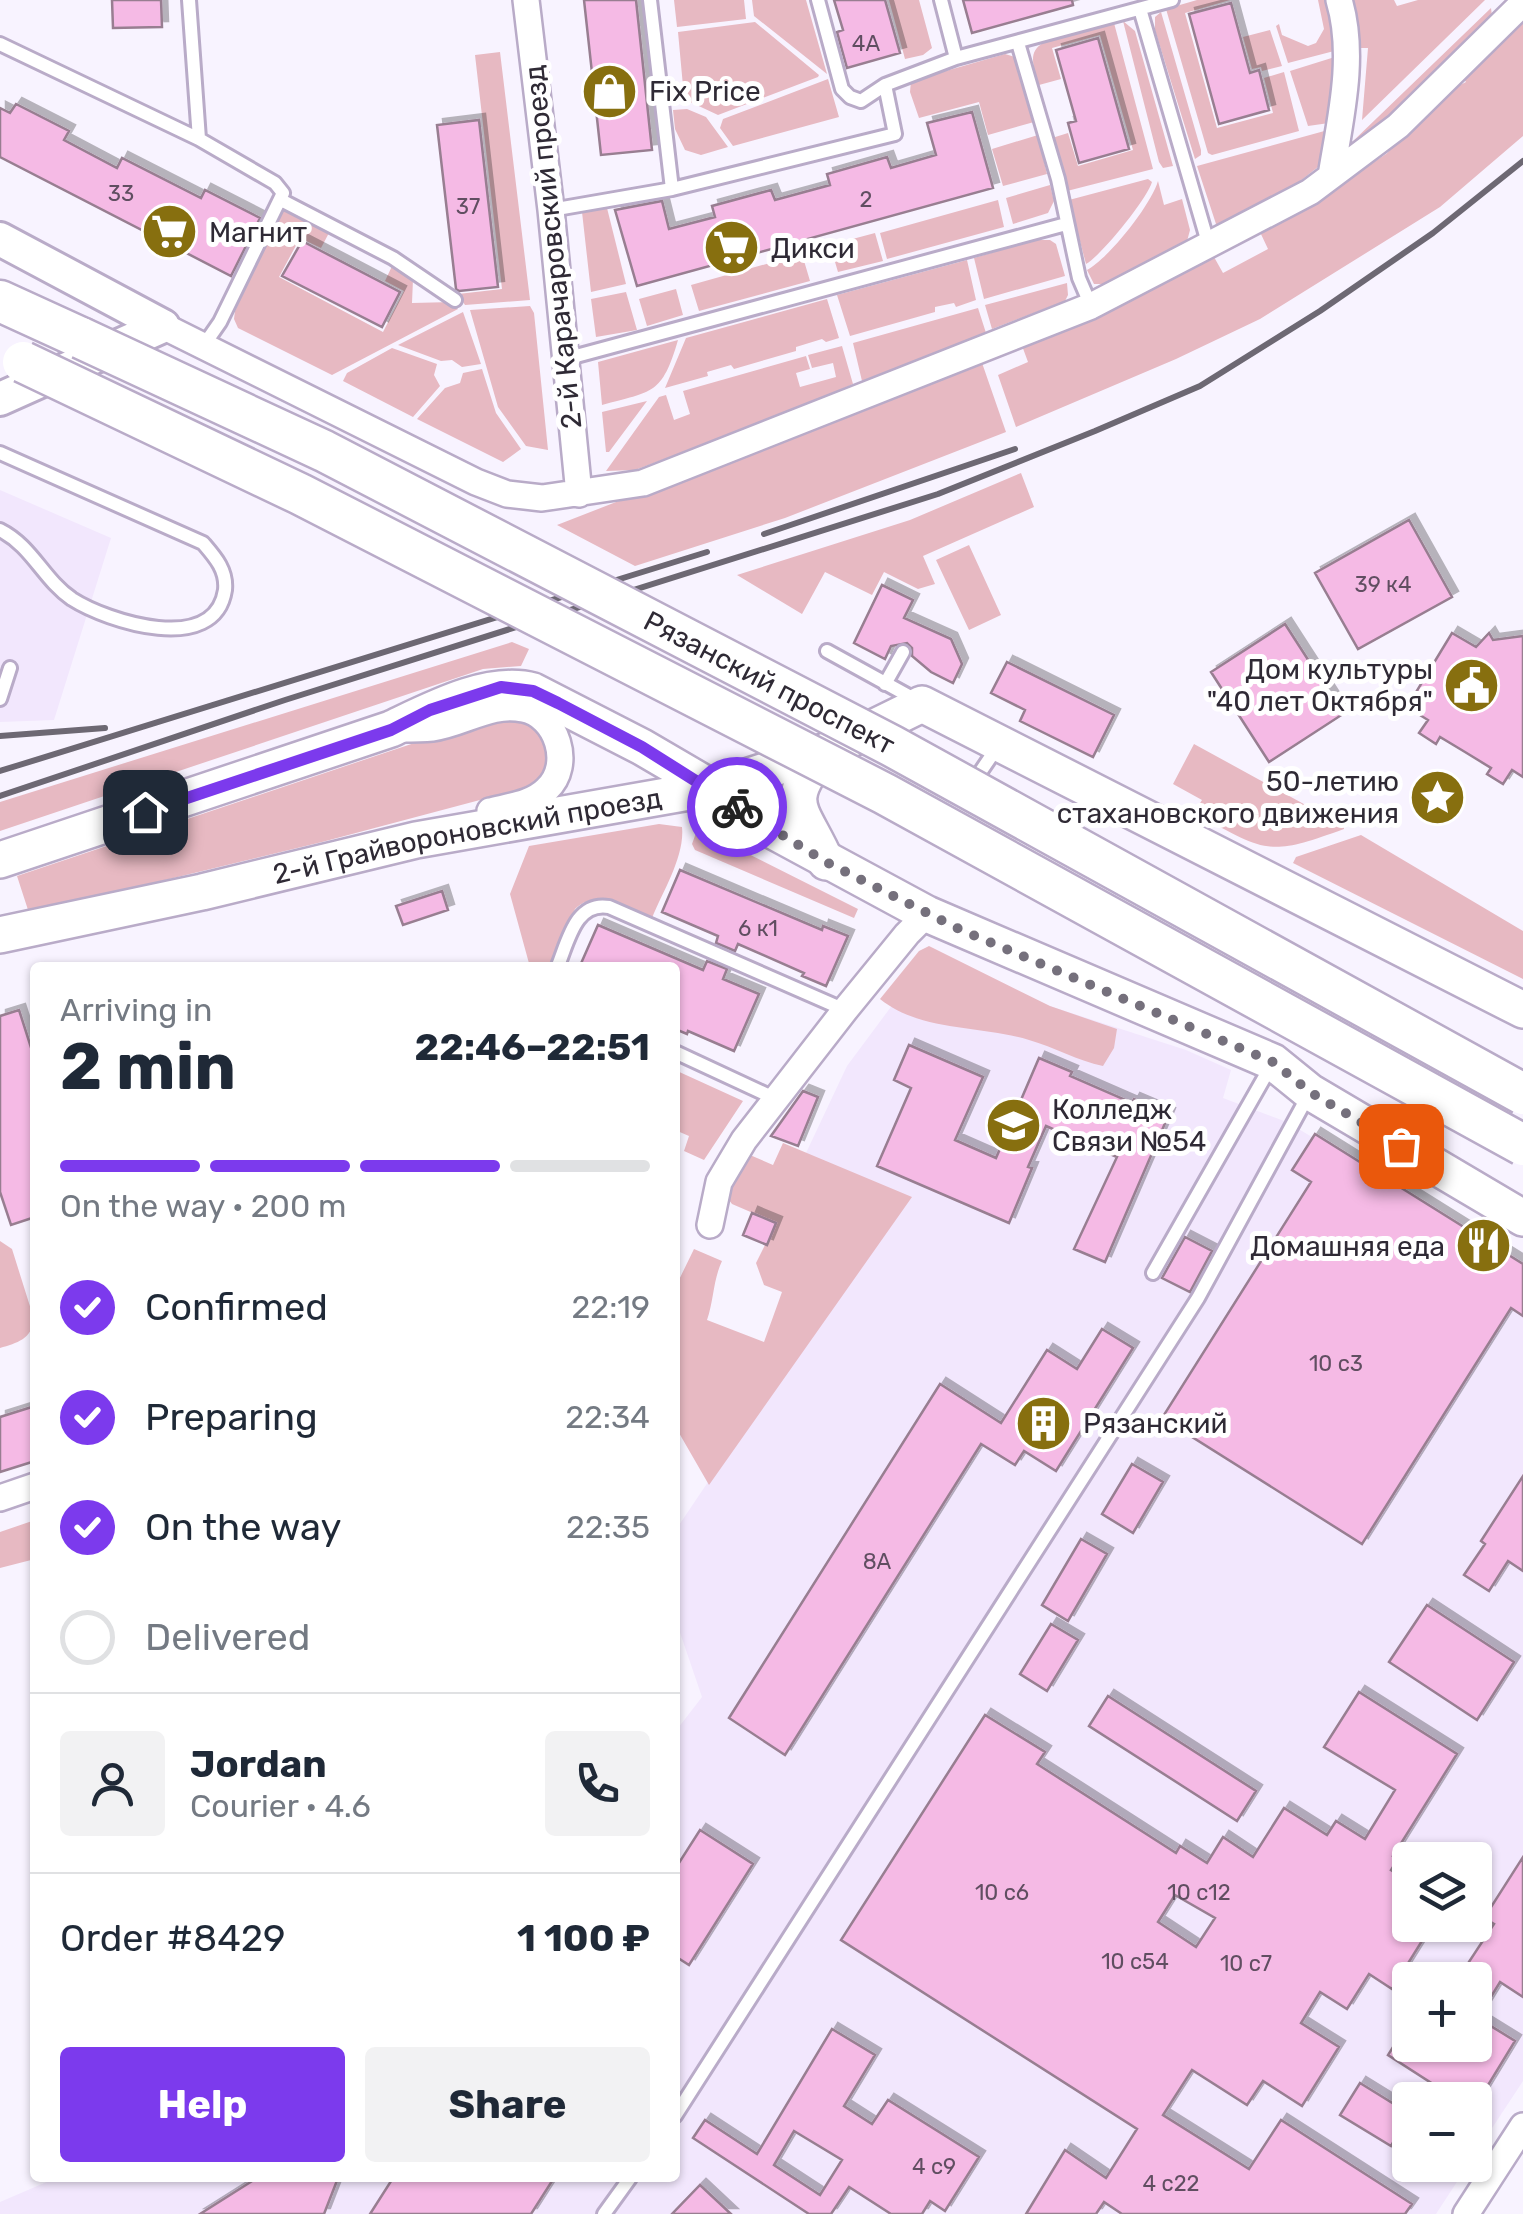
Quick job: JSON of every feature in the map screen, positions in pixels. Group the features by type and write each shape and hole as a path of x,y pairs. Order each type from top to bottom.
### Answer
{"main road":[{"name":"Рязанский проспект","path":"0,302 324,451 892,746 1523,1094"},
{"name":"Рязанский проспект","path":"11,357 300,494 885,794 1523,1145"},
{"name":"2-й Грайвороновский проезд","path":"0,860 391,730 430,710 501,687 533,691 712,788"},
{"path":"712,788 824,752 922,704 1523,1010"},
{"path":"824,752 803,777 798,794 801,814 826,862"},
{"path":"712,788 753,820 928,914 1273,1062 1310,1092 1523,1218"},
{"name":"2-й Грайвороновский проезд","path":"0,935 416,840 712,788"}],"street":[{"name":"2-й Карачаровский проезд","path":"526,0 579,494"},
{"path":"1331,176 1346,52 1345,20 1339,0"},
{"path":"0,240 162,326 476,482 507,494 542,498 579,494 643,483 1091,306 1209,246 1310,192 1398,126 1523,3"},
{"path":"0,399 162,326"},
{"path":"391,730 434,728 511,707 538,714 558,743 558,773 541,795 532,801 457,819 416,840"},
{"path":"710,1225 719,1182 774,1098 907,934 928,914"},
{"path":"0,1498 30,1488"},
{"path":"1466,2214 1519,2138"}],"lane":[{"path":"189,0 199,139"},
{"path":"650,0 672,189"},
{"path":"818,0 842,89 861,100 885,85 956,58 1172,0"},
{"path":"941,0 956,58"},
{"path":"1140,9 1209,246"},
{"path":"1018,43 1058,178 1079,278 1091,306"},
{"path":"0,44 199,139 275,183 283,194 220,322 204,345"},
{"path":"551,210 672,189 895,134 885,85"},
{"path":"281,200 392,258 455,300"},
{"path":"565,359 1066,224"},
{"path":"0,453 202,543 218,560 226,580 223,600 213,615 196,626 173,630 142,625 86,607 69,597 49,579 26,548 0,530"},
{"path":"827,652 922,704"},
{"path":"885,684 903,652"},
{"path":"0,699 10,668"},
{"path":"978,777 999,744"},
{"path":"560,962 581,914 597,904 845,1010"},
{"path":"680,1054 774,1098"},
{"path":"1153,1273 1273,1062"},
{"path":"680,2108 1198,1298 1310,1092"},
{"path":"604,2214 627,2182"}],"shaded area":[{"path":"674,0 744,0 746,19 677,27"},
{"path":"752,0 806,0 827,74 754,16"},
{"path":"889,0 919,0 932,48 923,55 905,59"},
{"path":"1197,0 1230,0 1185,13 1217,128 1273,113 1264,78 1284,72 1299,131 1208,153 1166,9"},
{"path":"1318,0 1331,0 1338,50 1288,63 1276,26 1279,24 1282,35 1308,46 1316,43 1324,29"},
{"path":"1347,0 1394,0 1397,6 1418,0 1485,0 1362,120 1368,48 1353,48"},
{"path":"1491,8 1492,16 1395,116 1349,145"},
{"path":"1161,12 1201,150 1195,159 1155,30 1155,17"},
{"path":"1523,19 1523,136 1440,207 1260,319 1016,427 998,375 1028,362 1021,343 1214,257 1223,273 1268,249 1260,232 1313,203 1386,154 1466,82 1463,78"},
{"path":"1123,21 1135,31 1173,166 1163,168 1159,162"},
{"path":"755,22 818,77 718,115 688,101 684,97 678,32"},
{"path":"1114,23 1153,169 1067,191 1052,138 1068,133 1078,166 1133,150 1100,35 1052,48 1061,79 1039,85 1033,56 1043,43"},
{"path":"1270,30 1282,66 1252,69 1243,37"},
{"path":"500,52 530,300 465,305 458,294 502,289 475,55"},
{"path":"1005,54 1018,61 1034,122 988,135 979,102 919,118 910,92 911,81"},
{"path":"1338,56 1329,123 1308,126 1290,71"},
{"path":"828,79 839,117 733,146 720,128 723,119"},
{"path":"687,109 706,117 728,147 701,155 685,150 675,129 673,110"},
{"path":"1328,130 1318,167 1290,189 1220,226 1216,224 1197,166"},
{"path":"1038,135 1047,174 1003,186 992,149"},
{"path":"1148,179 1152,182 1133,213 1086,264 1069,200"},
{"path":"1158,181 1164,205 1182,199 1190,230 1186,245 1106,284 1094,284 1087,270 1128,230"},
{"path":"1050,185 1054,201 1048,213 1013,224 1006,198"},
{"path":"998,200 1004,227 887,259 880,233"},
{"path":"283,208 330,231 321,248 300,238 279,277 383,332 404,291 385,281 393,264 413,279 412,303 453,302 458,309 332,375 238,328 235,311"},
{"path":"607,208 626,284 591,292 582,212"},
{"path":"875,233 883,261 838,272 830,245"},
{"path":"1035,240 1056,244 1065,276 984,299 974,258"},
{"path":"802,254 810,281 699,311 691,285"},
{"path":"967,260 976,300 956,307 954,303 935,307 935,312 850,336 837,295"},
{"path":"1067,283 1065,301 992,329 985,305"},
{"path":"676,289 683,315 647,326 639,299"},
{"path":"626,292 637,330 596,337 591,299"},
{"path":"827,299 839,338 826,342 822,339 734,369 731,365 665,388 686,338"},
{"path":"530,306 534,313 548,450 526,446 498,407 470,310"},
{"path":"978,308 986,333 862,381 853,343"},
{"path":"463,312 481,364 462,367 452,360 441,361 398,345"},
{"path":"678,340 667,371 653,388 602,405 598,362"},
{"path":"842,346 853,384 635,470 606,471 659,397 666,395 674,420 690,414 683,391 806,356 810,369 796,373 800,387 836,377 833,363 812,368 808,355"},
{"path":"392,348 437,364 434,375 440,386 413,417 343,381 347,373"},
{"path":"981,360 1006,432 785,518 635,566 557,525"},
{"path":"482,369 496,413 521,449 503,462 417,419 445,388 460,383 463,373"},
{"path":"647,401 609,452 606,452 602,412"},
{"path":"1021,473 1034,507 923,556 935,584 918,589 884,572 872,595 825,572 802,614 737,575 910,520"},
{"path":"0,490 111,538 54,720 0,722"},
{"path":"969,545 1001,615 969,630 936,560"},
{"path":"512,642 529,649 521,666 483,669 0,831 0,802"},
{"path":"495,716 530,721 542,738 546,762 529,787 29,913 17,876"},
{"path":"1194,744 1344,829 1297,844 1266,846 1194,813 1202,800 1173,784"},
{"path":"659,824 682,827 677,861 652,918 613,901 584,903 575,909 552,962 529,962 510,894 529,846"},
{"path":"701,830 858,909 854,918 695,850 692,844"},
{"path":"1361,835 1523,931 1523,979 1293,863 1296,857"},
{"path":"929,946 1050,1006 1117,1029 1114,1048 1103,1066 1010,1035 932,1023 896,1010 880,999 919,951"},
{"path":"931,953 1025,998 1186,1050 1231,1070 1223,1098 1287,1122 1523,1264 1523,2081 1492,2128 1492,2082 1392,2082 1392,2182 1457,2182 1436,2214 0,2214 0,2202 47,2182 680,2182 680,1726 702,1697 680,1633 680,1524 900,1197 806,1153 847,1066"},
{"path":"680,1072 743,1101 704,1160 684,1151 689,1136 680,1132"},
{"path":"783,1143 912,1197 709,1485 680,1435 680,1278 694,1249 722,1261 707,1320 764,1342 782,1292 764,1285 756,1263 776,1223 732,1204 725,1195 743,1152 773,1165"},
{"path":"0,1241 12,1249 30,1306 30,1331 18,1342 0,1348"},
{"path":"30,1522 30,1560 0,1568 0,1532"}],"building":[{"path":"112,0 161,0 162,27 113,28"},
{"path":"584,0 636,0 652,150 601,155"},
{"path":"834,0 885,0 900,53 847,68 837,32 843,30"},
{"path":"963,0 1072,0 1073,5 972,33"},
{"path":"1231,3 1250,73 1259,70 1269,110 1219,124 1189,14"},
{"path":"1098,38 1129,149 1079,163 1068,123 1076,121 1056,50"},
{"path":"16,104 69,131 64,140 117,168 122,158 201,198 205,190 260,218 231,276 0,157 0,108 10,113"},
{"path":"972,112 993,188 637,286 615,210 662,201 669,229 715,217 712,206 771,190 775,200 830,185 827,174 887,157 891,168 936,155 927,123"},
{"path":"479,120 498,287 459,291 437,125"},
{"path":"302,241 400,292 382,327 282,276"},
{"path":"1409,520 1452,597 1358,649 1315,573"},
{"path":"882,585 913,600 904,618 951,639 962,664 953,683 912,656 907,643 891,646 885,659 854,643"},
{"path":"1285,624 1343,714 1269,762 1211,672"},
{"name":"Дом культуры \"40 лет Октября\"","path":"1452,633 1476,647 1489,633 1493,640 1523,636 1523,777 1512,770 1503,784 1487,774 1491,768 1465,752 1440,737 1436,744 1419,733 1428,720 1407,707"},
{"path":"1007,662 1114,715 1093,757 1020,721 1025,710 991,693"},
{"path":"680,870 822,930 823,926 848,936 826,986 738,944 735,951 716,943 718,936 662,912"},
{"path":"442,891 448,910 403,925 396,906"},
{"path":"598,925 703,970 707,961 727,969 723,979 759,994 734,1051 680,1031 680,962 582,962"},
{"path":"19,1010 30,1044 30,1219 11,1225 0,1192 0,1016"},
{"path":"909,1045 983,1077 955,1140 996,1158 1039,1058 1132,1103 1134,1099 1169,1114 1105,1262 1074,1249 1117,1157 1046,1126 1009,1223 877,1166 911,1088 894,1080"},
{"path":"803,1091 818,1097 798,1146 771,1136"},
{"path":"1315,1134 1523,1264 1523,1316 1511,1308 1362,1544 1162,1418 1311,1182 1292,1170"},
{"path":"752,1213 776,1223 767,1245 743,1235"},
{"path":"1185,1237 1212,1251 1190,1292 1162,1278"},
{"path":"1102,1329 1133,1348 1056,1471 1024,1451 1015,1465 981,1444 785,1755 729,1718 940,1384 1001,1423 1047,1350 1077,1369"},
{"path":"30,1408 30,1463 0,1472 0,1417"},
{"path":"1132,1464 1163,1482 1133,1533 1102,1514"},
{"path":"1523,1476 1523,1571 1508,1561 1489,1591 1464,1575"},
{"path":"1081,1539 1107,1554 1068,1621 1042,1605"},
{"path":"1427,1605 1514,1662 1477,1720 1389,1662"},
{"path":"1051,1624 1078,1640 1047,1691 1020,1674"},
{"path":"1359,1692 1457,1754 1402,1842 1392,1842 1392,1942 1421,1942 1409,1962 1392,1962 1392,1989 1369,1974 1347,2009 1320,1992 1301,2023 1339,2047 1302,2106 1263,2081 1247,2105 1192,2070 1163,2115 1249,2169 1281,2120 1412,2204 1405,2214 1122,2214 1104,2202 1096,2214 1026,2214 1065,2150 1106,2178 1137,2129 841,1940 985,1715 1045,1752 1037,1764 1176,1853 1180,1846 1207,1863 1223,1837 1253,1857 1284,1808 1327,1835 1336,1821 1365,1839 1395,1790 1324,1747","holes":["1175,1895 1215,1918 1196,1947 1158,1922"]},
{"path":"1108,1696 1256,1791 1237,1821 1089,1726"},
{"path":"700,1830 753,1864 689,1965 680,1959 680,1861"},
{"path":"1523,1857 1523,1997 1500,1982 1492,1995 1492,1962 1469,1962 1482,1942 1492,1942 1492,1905"},
{"path":"1492,2027 1515,2041 1490,2082 1430,2082 1399,2062 1492,2062"},
{"path":"832,2029 875,2055 844,2106 872,2124 888,2100 979,2157 945,2211 930,2201 922,2214 891,2214 849,2187 831,2214 809,2214 693,2138 705,2120 757,2154","holes":["794,2131 842,2160 820,2195 774,2165"]},
{"path":"1360,2083 1392,2103 1392,2144 1391,2146 1340,2115"},
{"path":"251,2182 336,2182 324,2214 200,2214"},
{"path":"390,2182 551,2182 531,2214 370,2214"},
{"path":"700,2185 731,2214 672,2214"}],"railway":[{"path":"0,796 285,700 938,494 1095,431 1200,386 1320,311 1433,233 1523,161"},
{"path":"764,534 1015,449"},
{"path":"0,771 707,552"},
{"path":"0,736 105,728"}],"way so far":[{"path":"737,807 826,862 961,930 1273,1062 1310,1092 1401,1146"}],"place":[{"name":"Fix Price","path":"610,91"},
{"name":"Магнит","path":"170,232"},
{"name":"Дикси","path":"732,248"},
{"name":"Дом культуры \"40 лет Октября\"","path":"1472,685"},
{"name":"50-летию стахановского движения","path":"1438,797"},
{"name":"Колледж Связи №54","path":"1013,1125"},
{"name":"Домашняя еда","path":"1484,1246"},
{"name":"Рязанский","path":"1044,1423"}],"route":[{"path":"145,812 391,730 430,710 501,687 533,691 558,703 642,747 737,807"}]}
